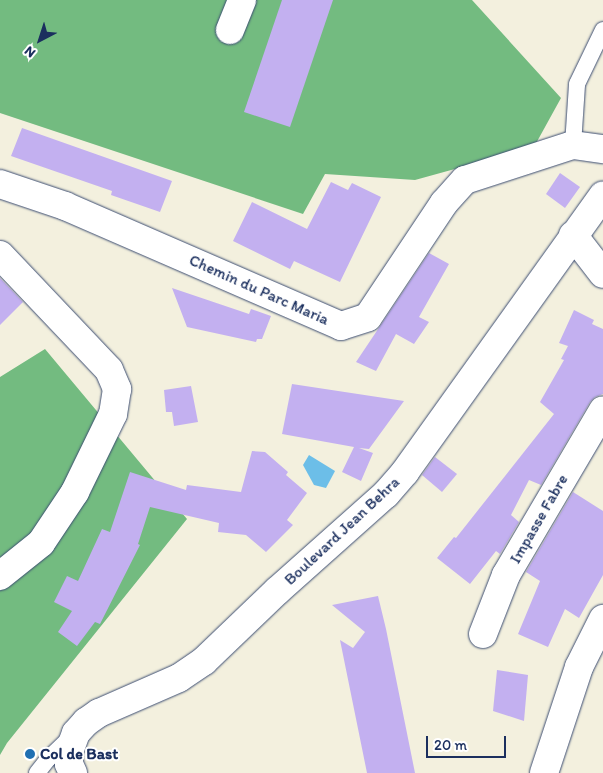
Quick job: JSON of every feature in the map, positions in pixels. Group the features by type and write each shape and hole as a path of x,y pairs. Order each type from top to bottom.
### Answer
{"street":[{"path":"230,30 242,0"},
{"name":"Chemin du Parc Maria","path":"0,184 65,206 341,326 368,317 444,203 465,180 573,145 603,149"},
{"name":"Boulevard Jean Behra","path":"76,733 100,713 179,678 204,661 277,591 386,494 405,472 603,195"},
{"path":"573,235 603,274"},
{"path":"0,255 109,370 117,389 113,414 75,492 41,543 0,576"},
{"name":"Impasse Fabre","path":"483,634 506,575 603,410"},
{"path":"544,773 579,667 603,619"},
{"path":"74,773 69,764 69,752 76,733"}],"lane":[{"path":"573,145 577,84 603,30"},
{"path":"37,773 48,759 76,733"}],"green space":[{"path":"0,0 472,0 561,98 534,147 415,180 325,174 303,214 0,113"},
{"path":"45,349 187,519 7,743 0,755 0,377"}],"water":[{"path":"309,455 335,471 326,488 314,485 303,465"}],"building":[{"path":"282,0 333,0 290,127 244,112"},
{"path":"22,128 172,181 160,212 111,195 112,191 11,156"},
{"path":"560,173 580,187 565,208 546,194"},
{"path":"331,182 348,190 352,183 381,197 340,282 294,261 290,269 233,241 252,202 307,229"},
{"path":"429,253 449,264 419,317 429,322 414,344 396,334 376,371 356,362"},
{"path":"0,278 23,302 0,325"},
{"path":"172,288 249,314 251,309 271,316 262,339 257,339 256,342 187,327"},
{"path":"574,310 594,320 592,324 603,329 603,394 595,397 590,402 541,485 529,480 511,515 519,522 500,554 496,551 470,584 437,558 454,537 456,538 554,414 540,402 564,360 561,359 568,346 559,343"},
{"path":"292,384 404,401 369,449 359,448 373,453 361,481 342,472 354,447 282,434"},
{"path":"191,386 198,422 174,426 172,412 166,412 164,390"},
{"path":"252,451 265,452 288,472 286,475 307,493 287,520 293,525 266,552 246,535 218,532 219,523 150,507 138,544 140,545 100,624 95,622 77,646 58,632 72,611 54,602 67,576 78,581 102,529 110,532 130,472 186,490 187,485 241,492"},
{"path":"435,457 457,474 442,492 422,475"},
{"path":"573,492 603,511 603,575 579,618 565,609 548,647 518,634 540,581 526,572"},
{"path":"378,596 415,773 367,773 340,640 353,648 365,632 332,605"},
{"path":"497,670 528,675 524,721 493,711"}],"place":[{"name":"Col de Bast","path":"30,754"}]}
